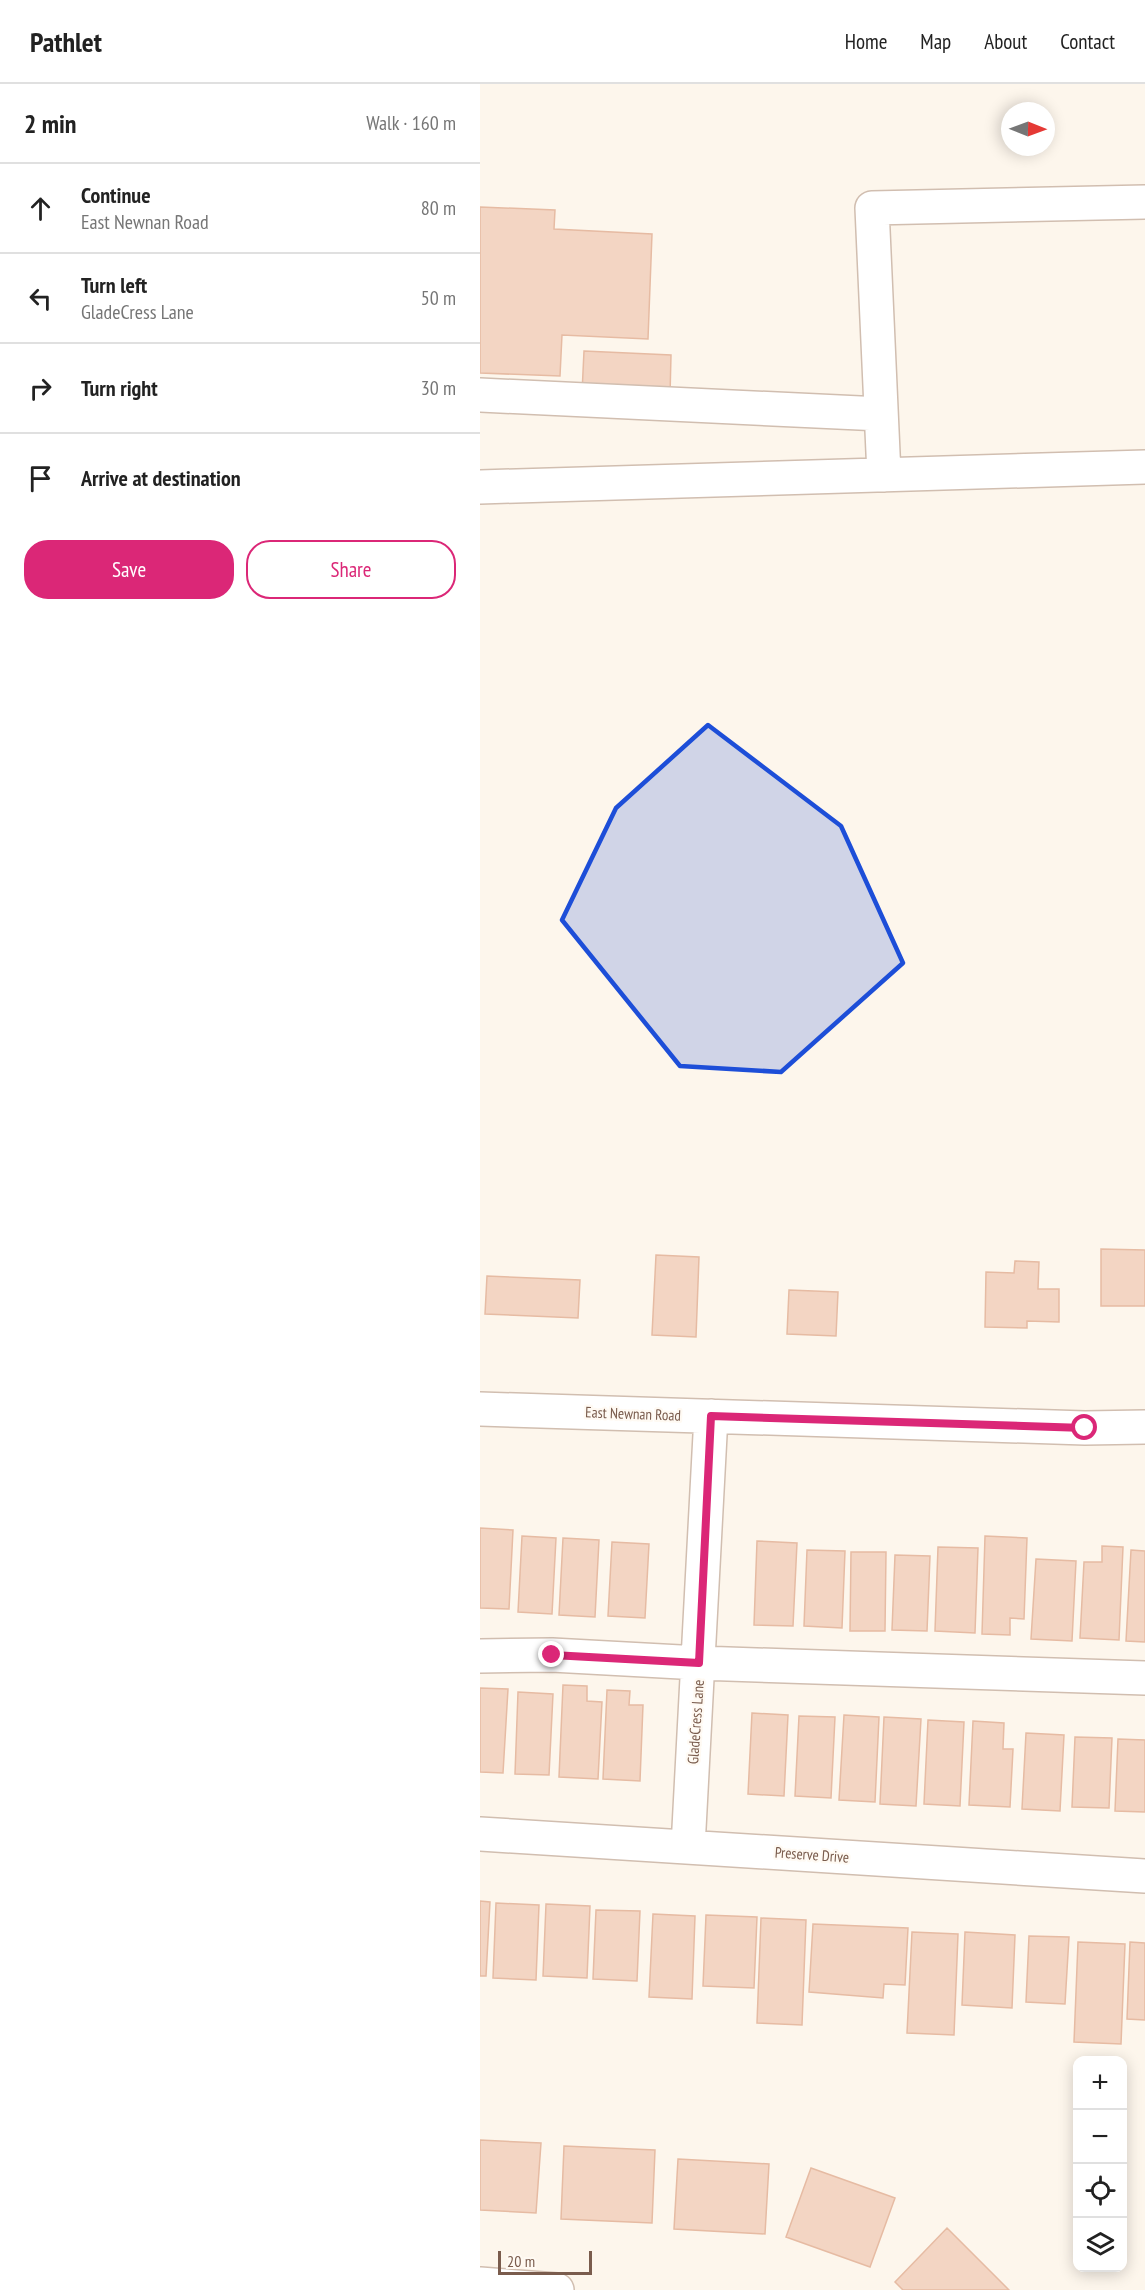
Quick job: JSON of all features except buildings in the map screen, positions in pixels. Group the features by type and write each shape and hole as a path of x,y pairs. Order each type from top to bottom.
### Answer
{"street":[{"path":"884,475 872,208 1145,202"},
{"path":"480,395 881,414"},
{"path":"480,487 1145,467"},
{"name":"East Newnan Road","path":"480,1409 1085,1428 1145,1427"},
{"name":"GladeCress Lane","path":"688,1847 711,1416"},
{"path":"480,1656 552,1655 699,1663 1145,1677"},
{"name":"Preserve Drive","path":"480,1834 1145,1876"},
{"path":"480,2284 548,2290"}],"highlighted area":[{"path":"708,725 841,826 903,963 781,1072 680,1066 562,920 616,808"}],"route":[{"path":"552,1655 699,1663 711,1416 1085,1428"}]}
